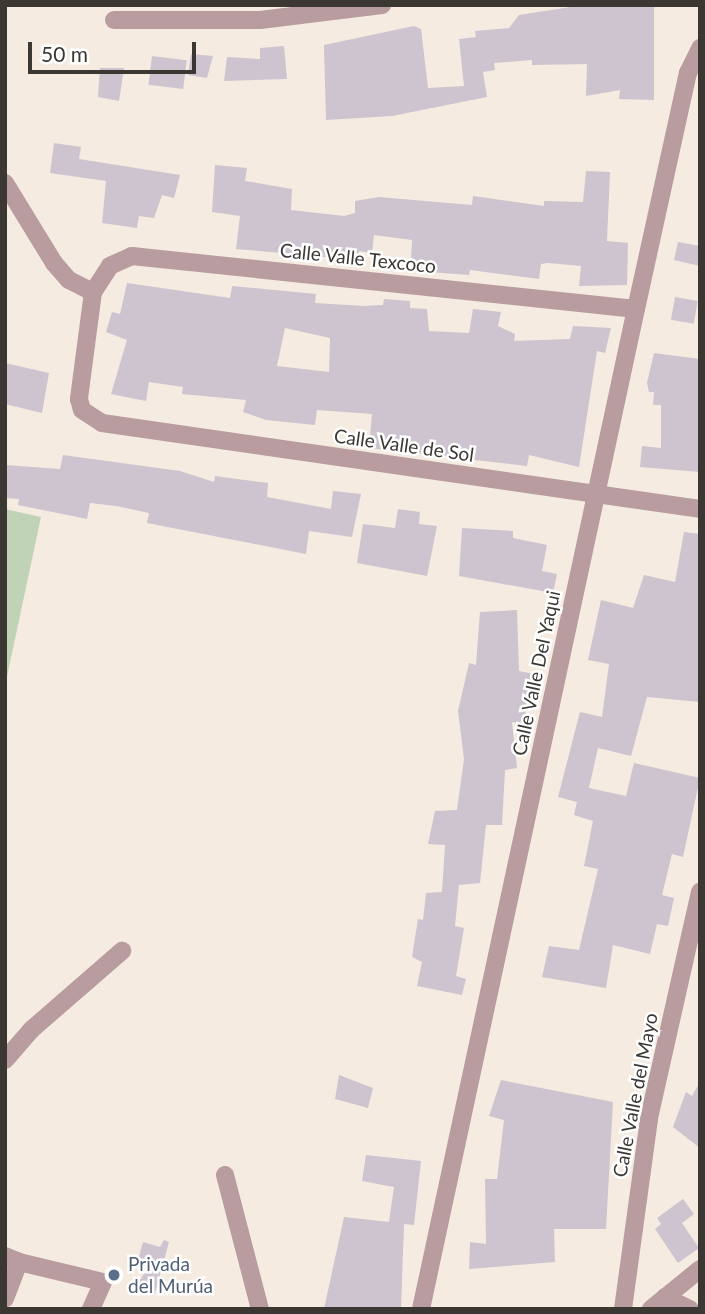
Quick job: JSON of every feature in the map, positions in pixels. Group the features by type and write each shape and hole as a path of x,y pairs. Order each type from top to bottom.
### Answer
{"street":[{"path":"114,20 260,20 382,5"},
{"name":"Calle Valle Del Yaqui","path":"421,1309 688,73 700,48"},
{"path":"5,183 54,263 69,280 93,292"},
{"name":"Calle Valle Texcoco","path":"93,292 118,259 153,256 636,309"},
{"name":"Calle Valle de Sol","path":"93,292 79,398 82,410 102,423 700,509"},
{"name":"Calle Valle del Mayo","path":"623,1309 649,1118 700,892"},
{"path":"5,1060 31,1030 122,951"},
{"path":"225,1175 260,1309"},
{"path":"5,1298 12,1259 103,1282 91,1309"},
{"path":"658,1303 700,1269"},
{"path":"658,1303 690,1309"}],"green space":[{"path":"5,509 41,517 5,686"}],"building":[{"path":"583,5 654,5 654,100 619,99 620,90 586,96 587,64 532,65 532,60 494,63 495,70 483,72 487,97 392,116 326,120 324,45 414,26 421,29 428,88 464,86 459,39 476,37 475,31 509,28 519,15"},
{"path":"284,46 287,79 224,81 227,57 260,59 260,48"},
{"path":"191,54 213,56 207,78 188,75"},
{"path":"152,56 187,60 183,89 148,85"},
{"path":"100,68 124,68 119,101 98,97"},
{"path":"54,143 81,147 79,159 180,175 174,198 162,195 154,218 139,216 137,228 102,223 106,181 50,173"},
{"path":"215,165 247,168 245,181 292,189 291,210 344,216 355,213 355,201 379,197 472,205 473,196 544,206 544,201 583,202 586,171 610,172 607,241 628,243 627,285 579,286 581,266 548,263 541,264 539,279 470,270 469,275 429,272 430,263 411,262 412,240 374,235 372,253 359,251 358,260 236,249 240,216 212,212"},
{"path":"678,242 700,246 700,266 674,260"},
{"path":"127,283 230,298 232,286 316,294 315,303 364,306 383,305 384,299 410,301 410,308 427,309 429,331 469,333 473,309 501,312 498,326 515,334 514,341 570,339 573,326 611,328 605,353 597,351 579,467 529,455 527,466 369,448 372,414 317,410 315,425 266,420 243,412 246,400 182,394 183,387 149,382 146,401 111,394 127,340 106,332 112,312 120,314","holes":["285,328 330,338 329,372 277,366"]},
{"path":"675,297 698,301 694,324 671,320"},
{"path":"654,353 700,359 700,472 640,467 642,446 661,448 661,405 653,405 654,392 649,392 647,383"},
{"path":"5,363 49,373 42,413 5,404"},
{"path":"63,455 180,471 214,482 215,476 268,483 267,497 331,509 333,491 361,494 352,537 309,531 306,554 147,523 149,513 116,506 90,503 87,519 18,505 19,499 5,498 5,465 60,469"},
{"path":"398,509 420,512 419,524 437,526 427,576 357,563 363,524 395,528"},
{"path":"462,528 513,531 513,538 547,545 542,571 557,574 553,593 459,576"},
{"path":"684,532 700,534 700,702 647,697 631,756 598,748 589,788 626,796 634,763 700,778 683,857 672,854 662,895 674,898 668,926 657,924 650,954 613,945 606,988 542,977 549,946 579,950 598,869 584,866 593,821 574,815 577,802 558,797 580,712 602,717 609,664 588,660 601,600 633,608 644,575 675,582"},
{"path":"517,610 519,671 534,674 523,724 512,722 517,768 505,770 502,825 486,825 480,883 459,885 455,926 464,928 456,976 466,979 462,995 417,986 422,962 412,957 418,919 423,920 426,893 442,892 445,845 428,844 435,811 457,810 464,759 458,711 469,663 476,665 480,612"},
{"path":"339,1075 373,1088 368,1108 335,1099"},
{"path":"501,1080 613,1102 606,1229 554,1229 555,1262 469,1269 470,1242 486,1244 485,1179 497,1179 504,1120 489,1116"},
{"path":"700,1082 700,1148 673,1127 686,1092 692,1096"},
{"path":"366,1155 421,1161 414,1225 404,1224 401,1309 324,1309 344,1217 389,1222 394,1187 362,1181"},
{"path":"683,1199 694,1214 682,1223 699,1248 678,1263 655,1229 661,1224 657,1218"},
{"path":"164,1240 169,1242 154,1296 133,1292 148,1267 137,1264 143,1242 160,1247"}],"place":[{"name":"Privada del Murúa","path":"114,1275"}]}
